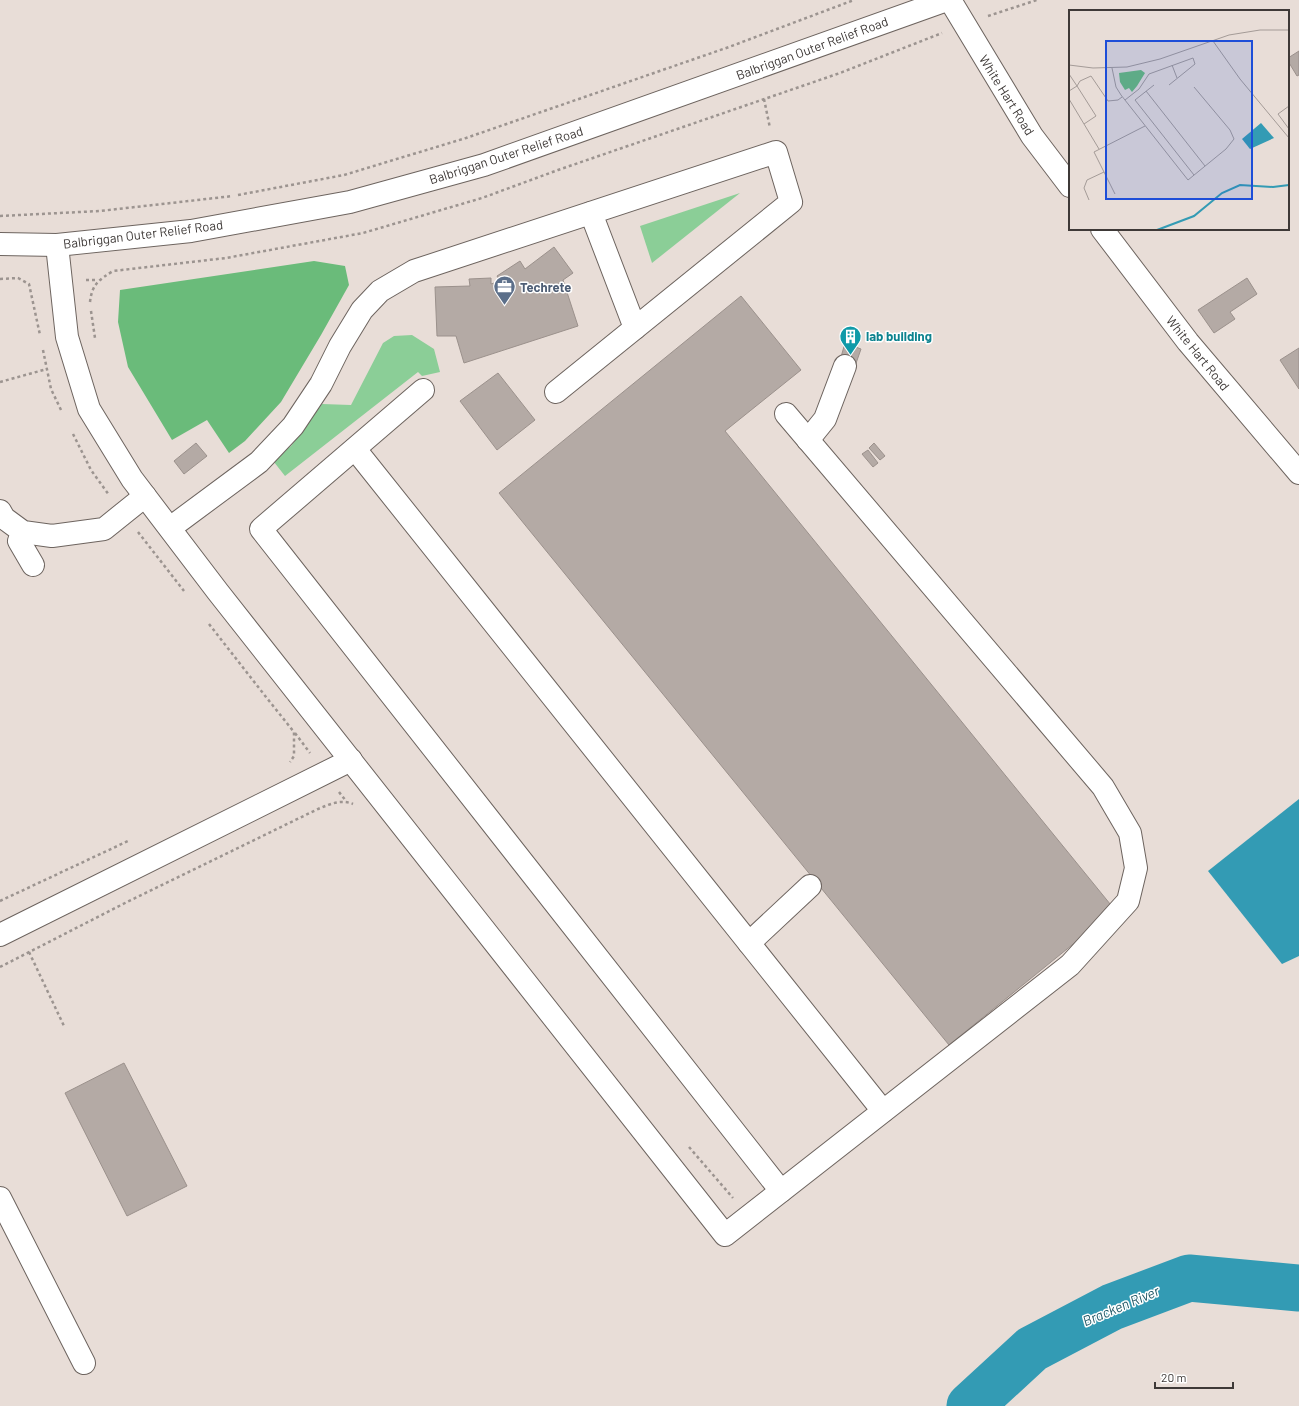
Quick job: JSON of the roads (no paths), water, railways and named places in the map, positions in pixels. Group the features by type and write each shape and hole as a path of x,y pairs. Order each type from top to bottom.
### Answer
{"street":[{"name":"Balbriggan Outer Relief Road","path":"0,244 57,245 191,231 357,200 484,165 947,0"},
{"name":"White Hart Road","path":"950,0 1032,136 1069,185"},
{"path":"170,528 259,462 294,426 321,384 340,346 362,310 380,291 414,271 776,152 791,202 556,392"},
{"path":"591,213 635,328"},
{"name":"White Hart Road","path":"1103,230 1188,342 1299,473"},
{"path":"57,245 67,337 89,409 132,479 218,592 725,1235 1070,965 1128,901 1136,868 1130,833 1103,787 786,414"},
{"path":"808,440 825,419 845,366"},
{"path":"423,390 261,529 781,1191"},
{"path":"355,449 883,1111"},
{"path":"0,512 4,518 23,532 52,536 104,529 145,496"},
{"path":"23,532 19,541 33,565"},
{"path":"0,935 351,760"},
{"path":"749,944 810,886"},
{"path":"0,1198 84,1363"}],"water":[{"path":"1299,799 1299,956 1282,964 1208,871"}],"waterway":[{"name":"Bracken River","path":"970,1406 1032,1349 1112,1307 1189,1278 1299,1288"}],"place":[{"name":"Techrete","path":"504,306"},
{"name":"lab building","path":"850,356"}]}
